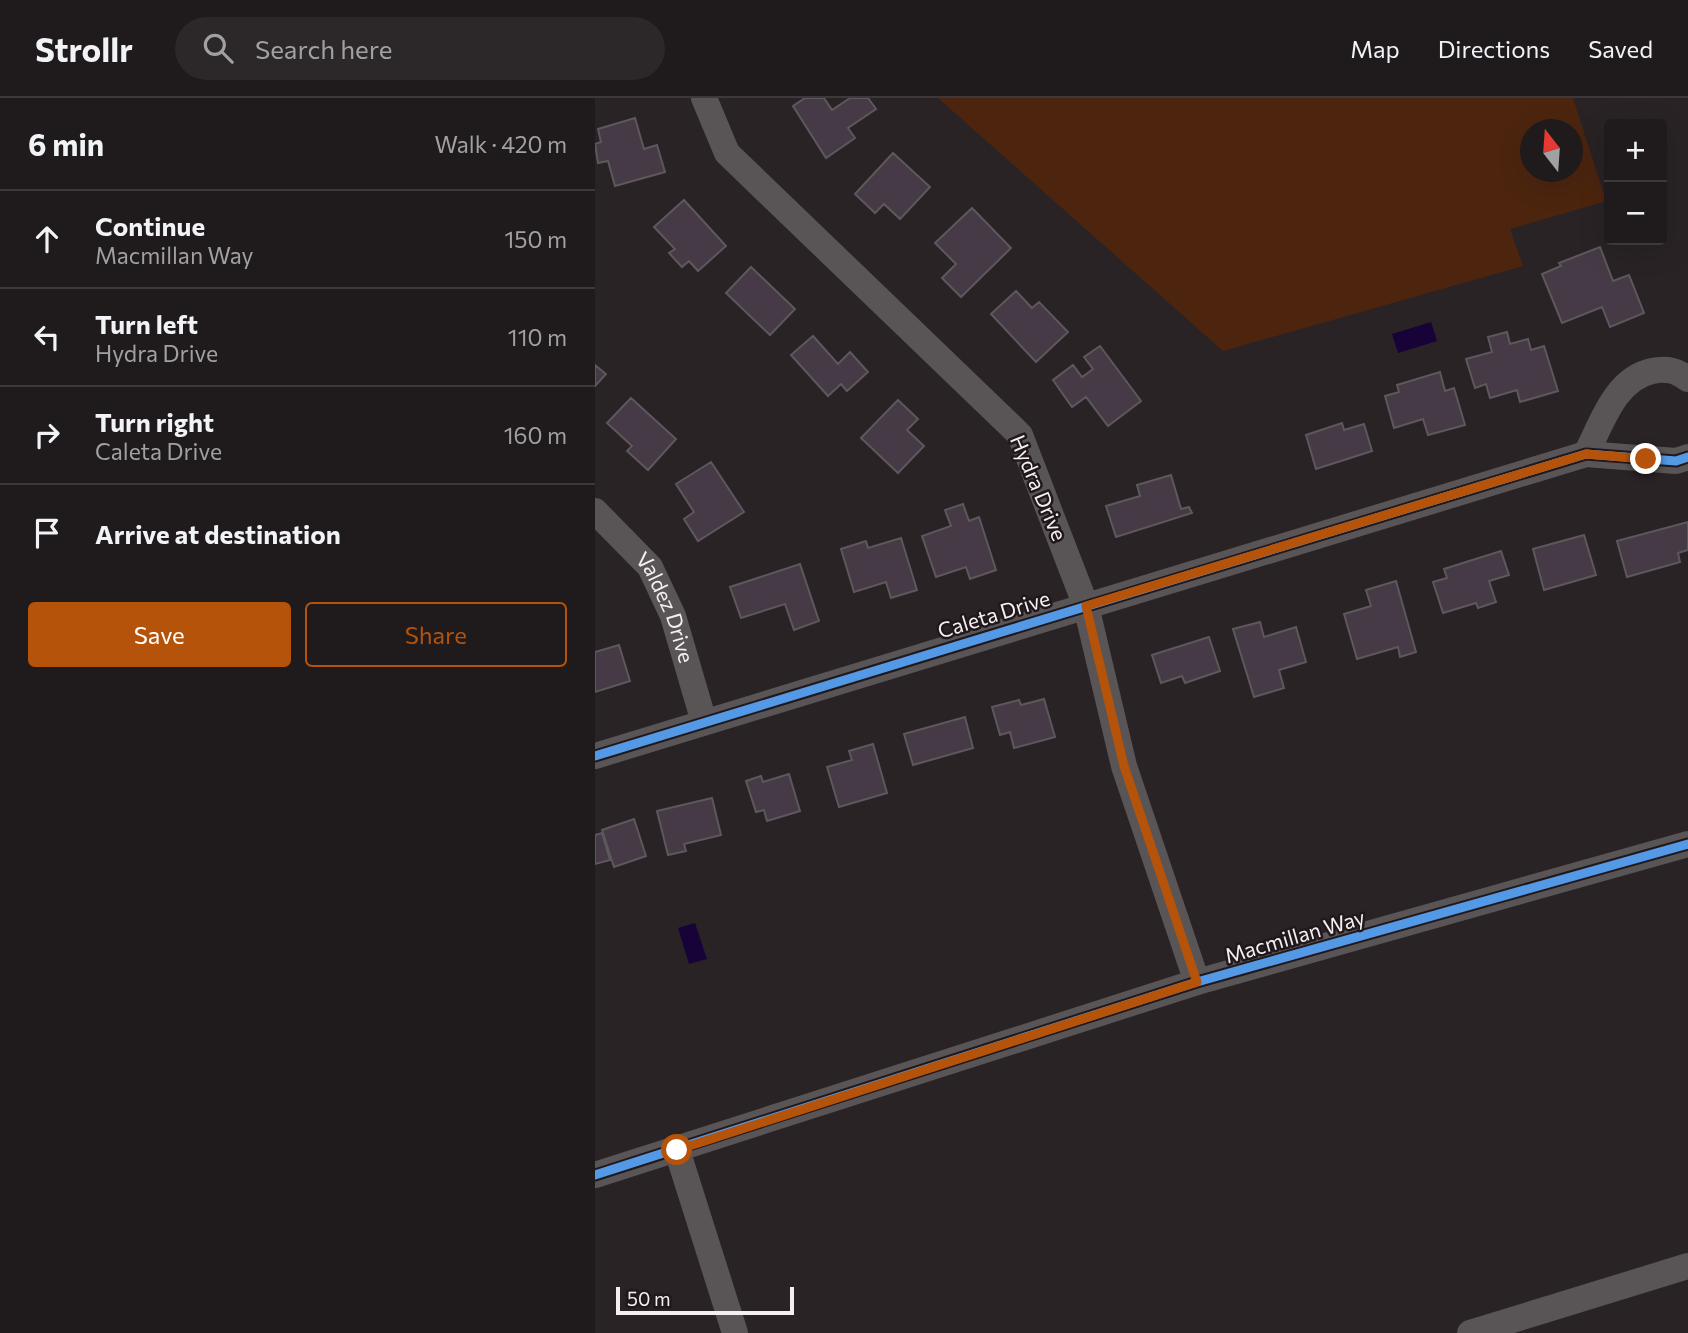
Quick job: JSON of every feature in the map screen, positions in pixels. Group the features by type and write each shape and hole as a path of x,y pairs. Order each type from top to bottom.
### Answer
{"street":[{"name":"Hydra Drive","path":"704,98 727,153 1020,435 1086,606 1124,766 1197,982"},
{"path":"1586,454 1613,401 1625,384 1643,373 1663,369 1679,372 1688,379"},
{"name":"Caleta Drive","path":"595,756 1586,454 1676,461 1688,457"},
{"name":"Valdez Drive","path":"595,511 650,567 673,617 704,722"},
{"name":"Macmillan Way","path":"595,1175 1197,982 1688,844"},
{"path":"677,1150 735,1333"},
{"path":"1470,1333 1688,1266"}],"shaded area":[{"path":"938,98 1573,98 1580,119 1520,119 1520,182 1583,182 1583,129 1604,202 1510,229 1523,266 1223,351"},
{"path":"1431,322 1437,341 1398,353 1392,334"},
{"path":"695,923 707,959 689,964 678,928"}],"building":[{"path":"805,98 824,98 832,110 850,98 868,98 876,109 848,128 855,138 826,158 793,106"},
{"path":"635,118 644,149 657,145 665,172 615,186 608,161 598,163 595,144 601,142 598,129"},
{"path":"893,153 930,187 900,219 884,204 875,213 855,194"},
{"path":"684,200 726,246 698,271 689,261 682,267 669,253 675,249 654,227"},
{"path":"972,208 1011,248 961,297 942,278 956,264 935,243"},
{"path":"1600,247 1613,281 1629,275 1644,313 1610,327 1602,307 1562,323 1542,274 1561,266 1559,263"},
{"path":"751,267 795,309 770,335 726,293"},
{"path":"1016,291 1032,308 1039,302 1068,332 1036,362 991,314"},
{"path":"1507,332 1510,344 1528,339 1531,350 1544,346 1558,391 1520,402 1517,390 1490,398 1486,384 1475,388 1466,359 1492,352 1488,337"},
{"path":"813,336 838,364 850,352 868,372 847,391 841,384 828,396 791,355"},
{"path":"1100,346 1141,401 1108,426 1086,397 1072,407 1053,380 1073,365 1082,377 1093,369 1084,357"},
{"path":"595,365 606,374 595,386"},
{"path":"1440,372 1445,391 1454,388 1465,425 1428,435 1423,419 1394,428 1385,396 1399,392 1397,385"},
{"path":"631,398 676,439 648,470 627,451 632,446 607,423"},
{"path":"898,400 918,419 907,430 924,446 898,473 861,438"},
{"path":"1342,423 1344,430 1364,424 1372,451 1316,469 1306,435"},
{"path":"711,462 744,512 698,541 684,519 694,512 676,484"},
{"path":"1171,475 1181,509 1189,507 1192,513 1116,537 1106,506 1140,496 1137,485"},
{"path":"963,504 969,521 979,517 996,570 970,579 966,567 936,577 922,536 951,526 945,510"},
{"path":"1688,522 1688,550 1678,553 1680,562 1627,577 1617,541"},
{"path":"1584,535 1596,575 1544,590 1533,549"},
{"path":"901,538 917,590 891,598 886,582 854,592 841,549 866,541 868,548"},
{"path":"1501,551 1509,575 1489,581 1496,602 1478,608 1476,603 1443,613 1433,582 1447,578 1444,569"},
{"path":"800,564 819,621 794,630 785,604 741,618 730,587"},
{"path":"1396,581 1416,652 1400,657 1398,647 1357,659 1344,614 1371,606 1366,590"},
{"path":"1260,622 1264,637 1296,627 1306,662 1279,670 1284,688 1254,697 1233,629"},
{"path":"1209,637 1220,671 1185,683 1182,676 1161,683 1152,655"},
{"path":"619,645 630,681 595,692 595,652"},
{"path":"1044,699 1055,737 1014,748 1010,732 1000,735 992,707 1019,700 1021,705"},
{"path":"965,717 973,748 913,765 904,734"},
{"path":"873,744 887,793 839,807 827,767 852,760 849,751"},
{"path":"789,774 800,811 767,821 764,810 756,812 746,781 761,776 763,782"},
{"path":"712,798 721,835 684,844 686,851 668,855 657,811"},
{"path":"634,819 646,856 614,867 602,830"},
{"path":"602,833 610,860 595,864 595,835"}],"cycle path":[{"path":"595,756 1586,454 1676,461 1688,457"},
{"path":"595,1175 1197,982 1688,844"}],"route":[{"path":"677,1150 1197,982 1124,766 1086,606 1586,454 1646,459"}]}
